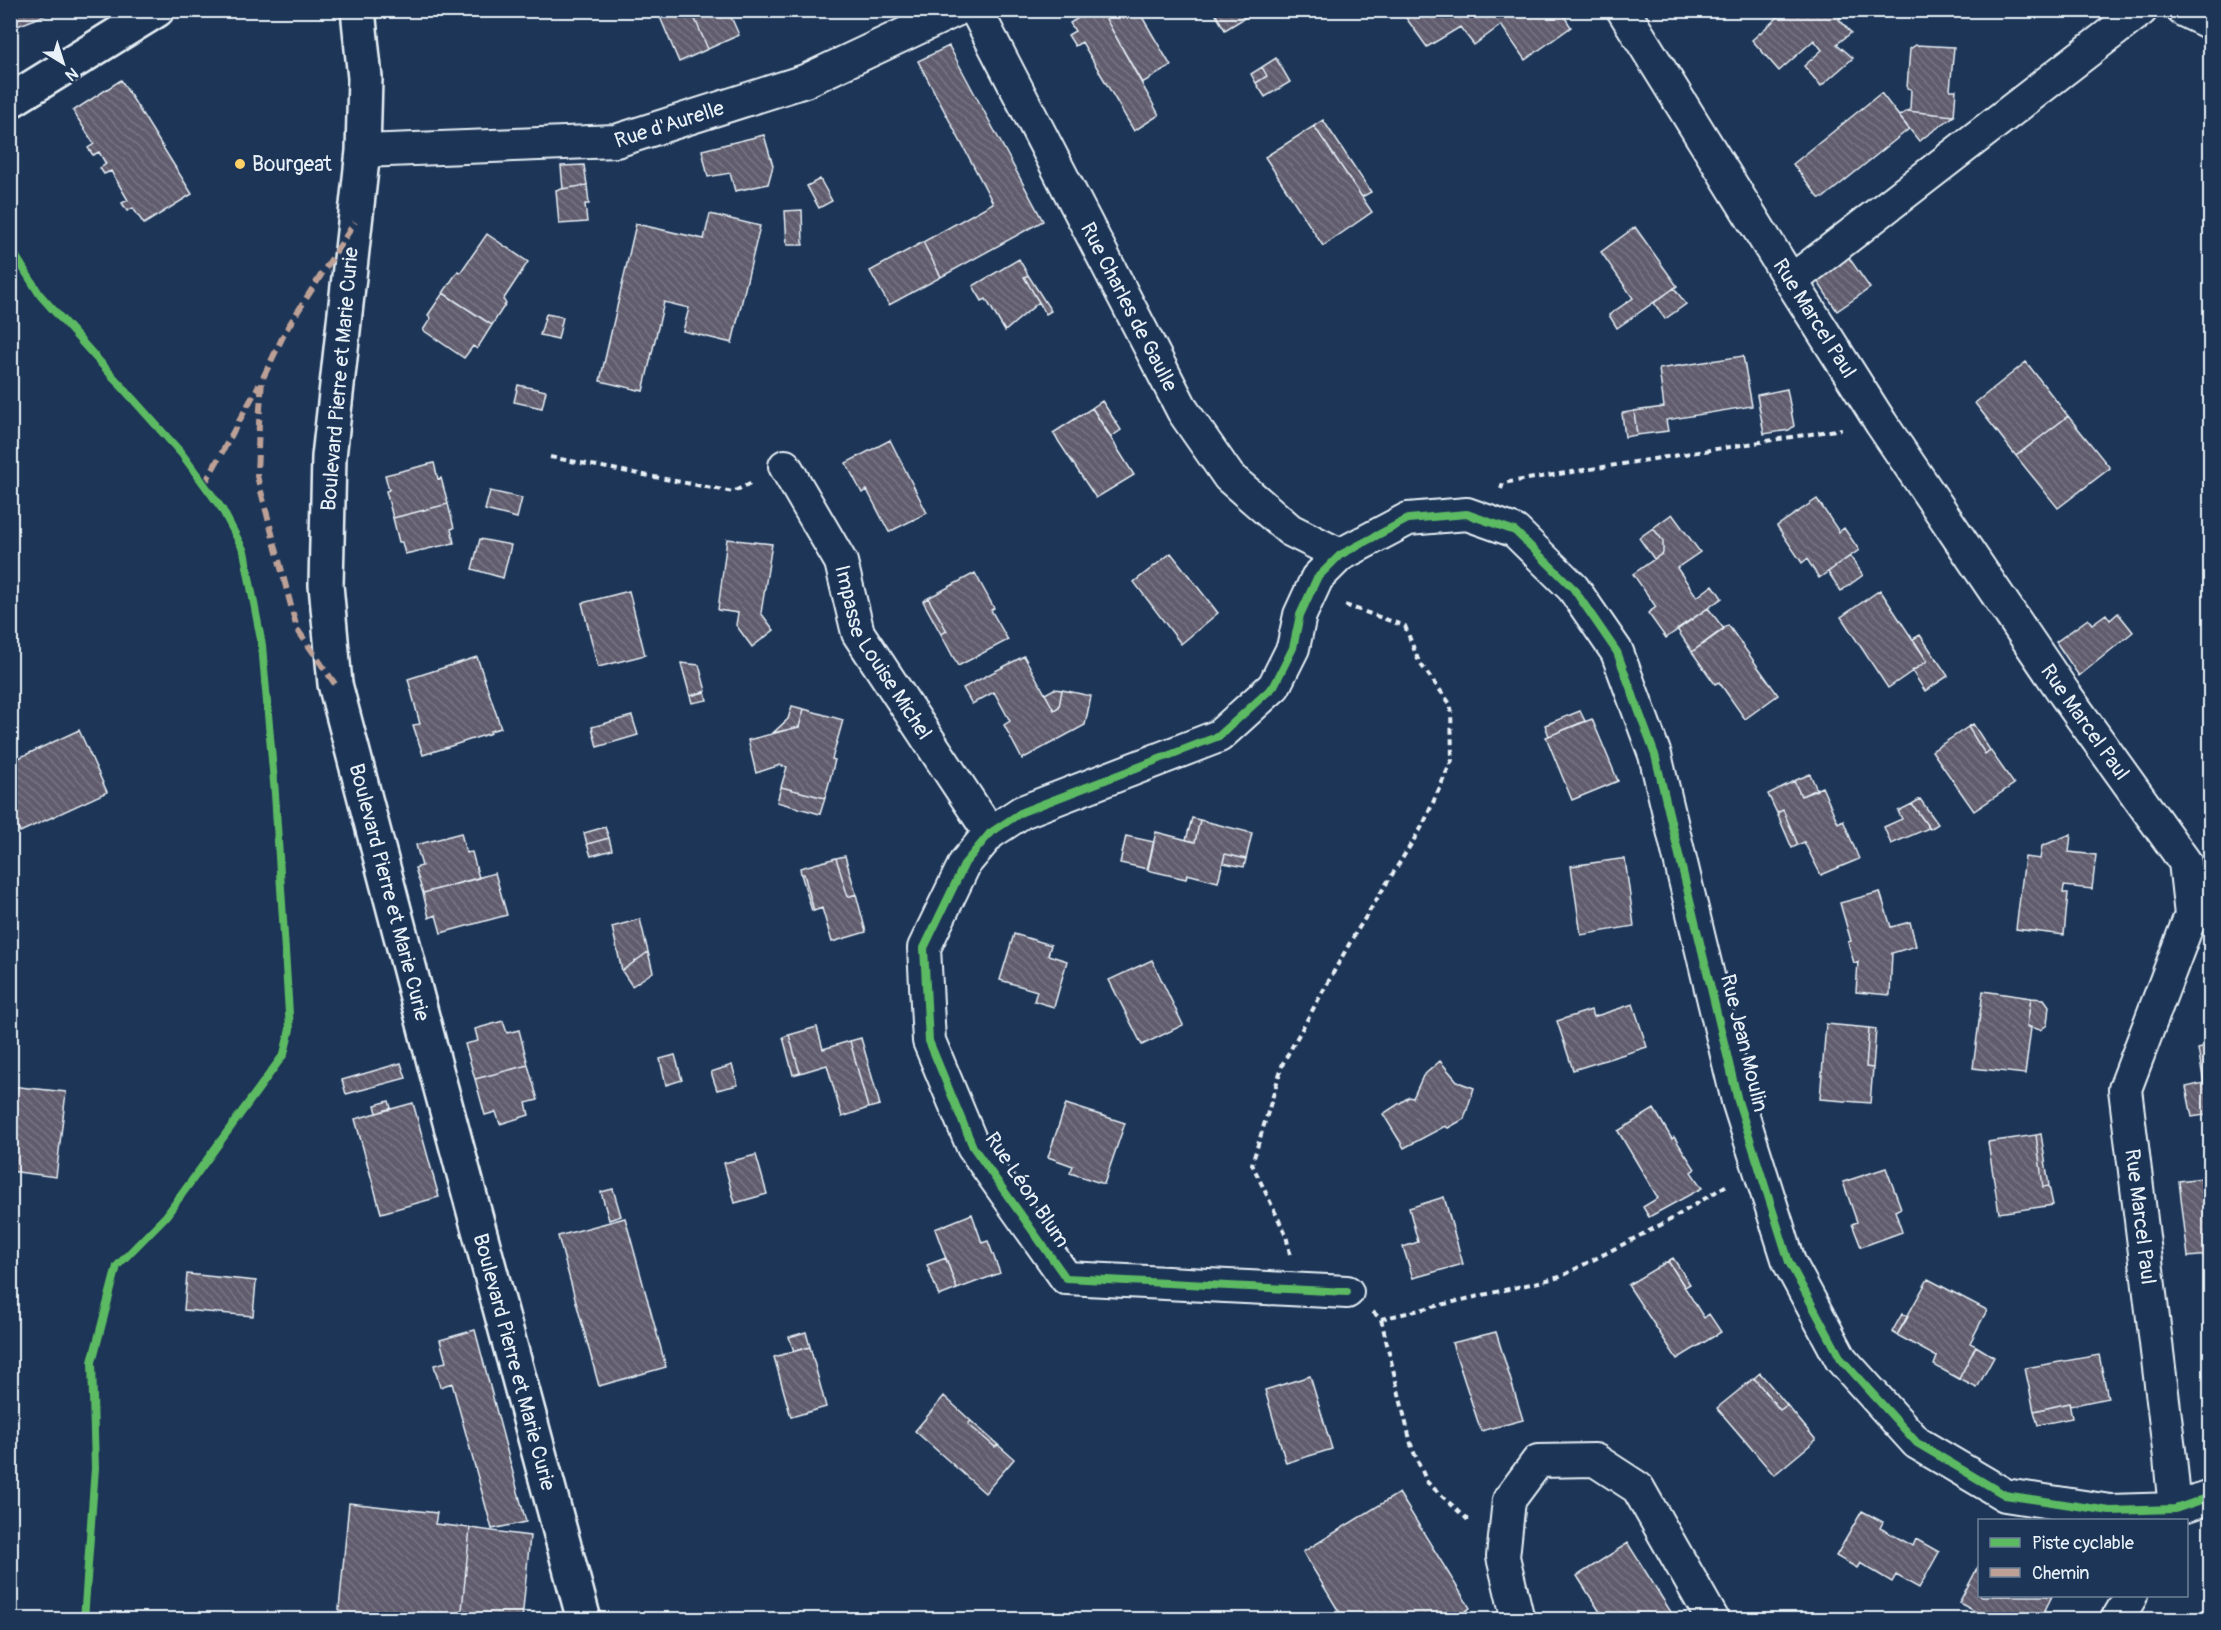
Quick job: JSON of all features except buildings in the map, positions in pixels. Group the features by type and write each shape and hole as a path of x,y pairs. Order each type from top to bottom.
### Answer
{"main road":[{"path":"10,100 157,10"},
{"name":"Boulevard Pierre et Marie Curie","path":"358,10 365,78 363,151 329,457 326,585 335,684 584,1620"}],"street":[{"name":"Rue d'Aurelle","path":"363,151 616,141 805,81 956,10"},
{"name":"Rue Charles de Gaulle","path":"976,10 1183,411 1229,477 1290,530 1340,555"},
{"name":"Rue Marcel Paul","path":"1623,10 1881,423 2064,693 2185,862 2201,918 2125,1089 2172,1515"},
{"path":"1791,282 2141,10"},
{"path":"2183,10 2211,23"},
{"name":"Impasse Louise Michel","path":"785,466 841,562 858,633 990,833"},
{"name":"Rue Jean Moulin","path":"1340,555 1407,519 1467,514 1515,531 1573,588 1617,652 1655,755 1738,1101 1789,1262 1841,1359 1917,1443 2005,1495 2110,1511 2172,1515 2211,1497"},
{"name":"Rue Léon Blum","path":"1340,555 1317,578 1300,615 1293,648 1274,686 1219,736 1022,812 990,833 965,863 924,948 930,1041 973,1147 1066,1278 1347,1292"},
{"path":"1518,1620 1503,1557 1509,1500 1538,1461 1595,1460 1638,1488 1713,1620"},
{"path":"2117,1620 2130,1597"}],"path":[{"path":"1486,521 1503,483 1881,423"},
{"path":"550,458 733,492 785,466"},
{"path":"1297,1290 1286,1235 1252,1164 1283,1064 1352,939 1423,825 1452,760 1451,705 1419,662 1405,626 1310,592"},
{"path":"1381,1319 1560,1277 1670,1220 1758,1165"},
{"path":"1347,1292 1381,1319 1412,1448 1427,1482 1467,1519 1506,1525"}],"marked path":[{"path":"335,684 297,629 257,476 259,423 262,380 286,330 355,222"},
{"path":"204,485 259,385"}],"cycle path":[{"path":"10,247 40,295 182,454 222,509 244,551 262,645 275,794 290,1029 284,1054 166,1216 117,1266 92,1362 95,1468 84,1620"},
{"path":"1347,1292 1066,1278 973,1147 929,1041 924,948 965,863 990,833 1022,812 1219,736 1274,686 1293,648 1300,615 1317,578 1340,555 1408,519 1467,514 1515,531 1573,588 1617,652 1655,755 1738,1101 1789,1262 1841,1359 1917,1443 2005,1495 2110,1511 2175,1509 2210,1497"}],"place":[{"name":"Bourgeat","path":"240,164"}]}
